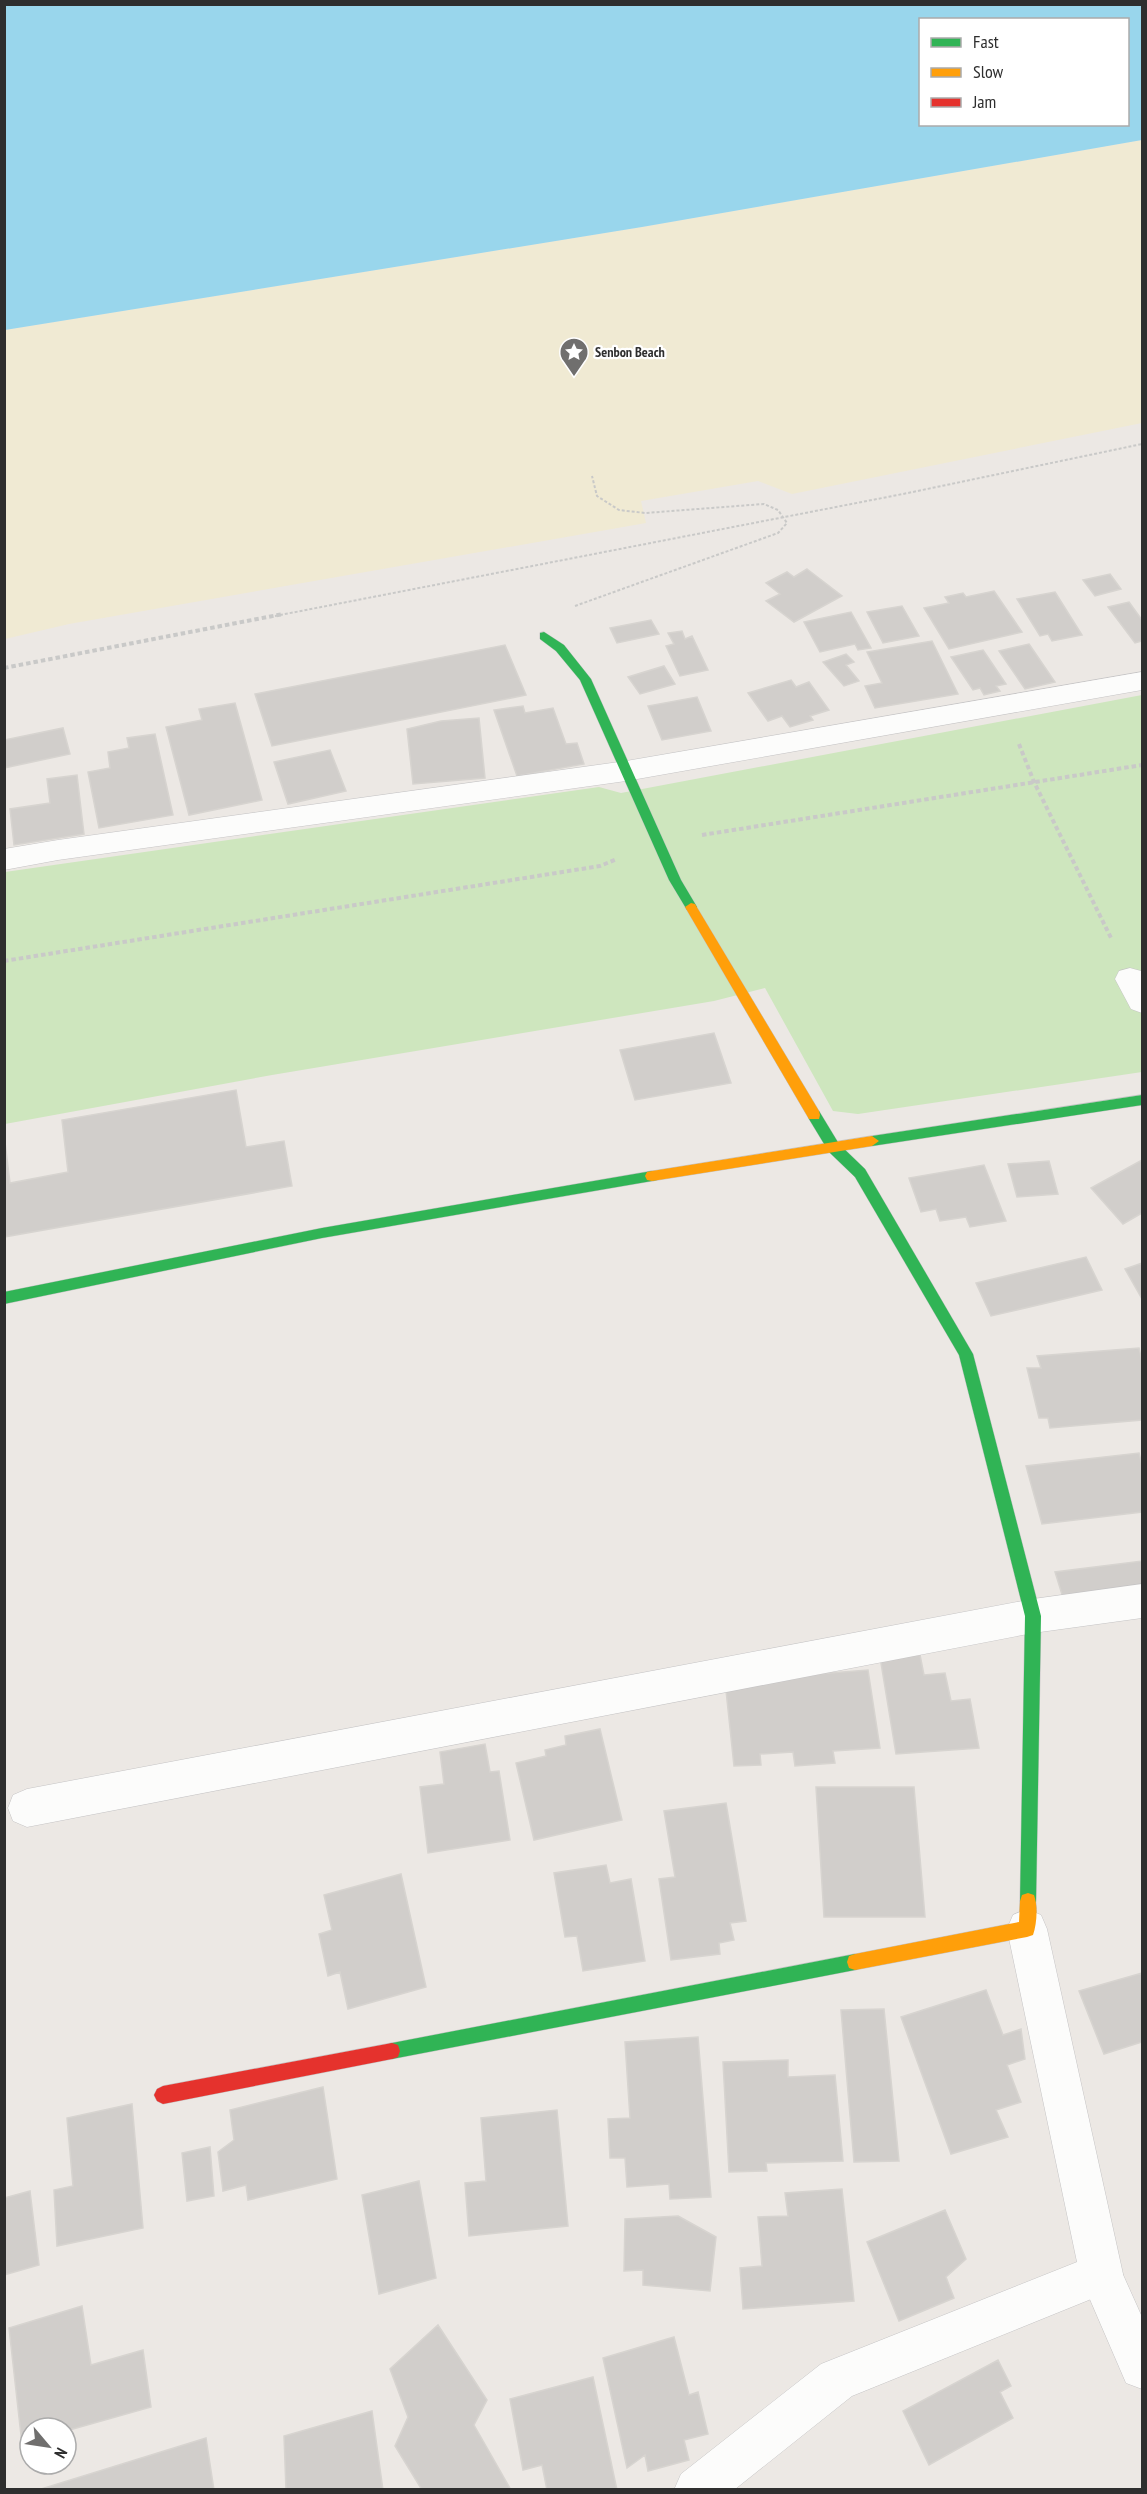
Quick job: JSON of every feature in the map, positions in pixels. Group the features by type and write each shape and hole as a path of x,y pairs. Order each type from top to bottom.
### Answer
{"street":[{"path":"544,636 560,648 585,679 675,880 834,1148 860,1173 966,1354 1033,1616 1026,1929 1101,2274 1143,2367"},
{"path":"4,860 58,850 626,771 1143,681"},
{"path":"4,1298 322,1233 697,1168 1143,1100"},
{"path":"27,1808 1033,1616 1143,1601"},
{"path":"163,2095 1026,1929"},
{"path":"697,2490 837,2380 1101,2274"}],"path":[{"path":"4,668 1143,444"},
{"path":"544,636 555,617 567,609 778,533 787,523 784,516 773,506 764,504 645,513 619,510 597,496 592,476"},
{"path":"1002,705 1034,782 1137,990"},
{"path":"692,836 1143,765"},
{"path":"4,961 600,866 620,858"}],"green space":[{"path":"1142,695 1142,1072 858,1114 833,1111 765,988 714,1001 272,1075 5,1124 5,872 599,787 621,793"}],"sand":[{"name":"Senbon Beach","path":"1142,140 1142,423 792,494 758,481 641,501 646,523 69,624 5,639 5,330 642,227"}],"water":[{"path":"5,4 1142,5 1142,140 642,227 5,330"}],"building":[{"path":"807,569 842,596 794,622 766,601 780,594 766,583 787,572 794,577"},
{"path":"1110,574 1121,589 1095,596 1083,580"},
{"path":"994,591 1022,632 949,649 924,608 949,603 945,597 963,593 966,597"},
{"path":"1055,592 1082,635 1052,641 1048,634 1040,636 1017,599"},
{"path":"1129,602 1142,620 1142,641 1135,643 1108,607"},
{"path":"902,606 919,636 883,643 867,612"},
{"path":"851,612 871,648 858,650 855,644 820,652 804,622"},
{"path":"651,620 659,634 617,643 610,628"},
{"path":"682,631 685,639 692,636 708,670 680,676 666,646 674,644 668,633"},
{"path":"932,641 958,694 875,708 865,686 882,683 867,652"},
{"path":"1029,644 1055,682 1025,689 999,651"},
{"path":"505,645 526,695 272,746 255,694"},
{"path":"983,650 1006,684 996,686 1000,691 984,695 980,688 973,690 951,657"},
{"path":"846,654 854,662 846,665 859,681 844,686 823,662"},
{"path":"664,666 675,684 640,694 628,677"},
{"path":"791,680 796,687 809,682 829,710 810,716 813,720 790,727 782,716 768,721 748,693"},
{"path":"697,697 711,731 662,740 648,706"},
{"path":"235,703 262,800 189,815 166,727 202,720 199,709"},
{"path":"523,706 525,713 553,708 566,744 577,743 584,764 517,776 494,710"},
{"path":"479,718 485,778 413,784 407,729 441,721"},
{"path":"63,728 70,754 4,768 4,740"},
{"path":"155,734 173,815 99,828 88,772 110,768 108,752 129,748 127,738"},
{"path":"330,750 346,791 288,804 274,762"},
{"path":"77,775 84,834 14,845 10,809 50,803 47,779"},
{"path":"714,1033 731,1083 635,1100 620,1050"},
{"path":"236,1090 246,1147 284,1141 292,1186 4,1237 4,1134 10,1183 68,1172 62,1120"},
{"path":"1142,1160 1142,1213 1123,1224 1091,1188"},
{"path":"1049,1161 1058,1194 1017,1197 1008,1164"},
{"path":"984,1165 1006,1221 970,1227 966,1217 940,1221 936,1209 921,1212 909,1178"},
{"path":"1086,1257 1102,1290 991,1316 976,1283"},
{"path":"1142,1263 1142,1299 1125,1269"},
{"path":"1139,1348 1142,1361 1142,1420 1050,1428 1048,1418 1039,1418 1027,1368 1041,1368 1037,1356"},
{"path":"1139,1453 1142,1465 1142,1512 1042,1524 1026,1466"},
{"path":"1142,1561 1142,1590 1064,1601 1055,1572"},
{"path":"920,1655 924,1675 945,1673 951,1701 970,1699 979,1748 896,1754 880,1657"},
{"path":"868,1670 880,1748 833,1751 835,1763 795,1766 793,1752 760,1754 761,1765 734,1766 725,1681"},
{"path":"600,1729 622,1820 534,1840 516,1763 546,1756 545,1750 566,1745 565,1736"},
{"path":"485,1744 490,1772 499,1771 510,1840 428,1853 420,1787 444,1784 440,1752"},
{"path":"816,1787 914,1787 925,1917 824,1917"},
{"path":"726,1803 746,1921 730,1923 734,1940 719,1943 720,1954 671,1960 659,1879 675,1877 664,1811"},
{"path":"606,1865 610,1883 631,1879 645,1961 583,1971 577,1936 565,1937 554,1873"},
{"path":"401,1874 426,1987 348,2009 340,1972 328,1976 319,1934 332,1930 324,1895"},
{"path":"1142,1973 1142,2042 1104,2054 1079,1991"},
{"path":"986,1990 1003,2035 1021,2029 1025,2059 1007,2065 1021,2102 996,2110 1008,2137 951,2154 901,2017"},
{"path":"884,2009 899,2161 854,2162 841,2010"},
{"path":"698,2037 711,2197 670,2199 669,2184 627,2187 625,2158 610,2158 608,2119 630,2118 625,2042"},
{"path":"788,2060 788,2077 835,2075 843,2161 766,2163 767,2171 729,2172 723,2062"},
{"path":"323,2087 337,2179 248,2200 246,2185 223,2191 218,2152 234,2140 230,2110"},
{"path":"132,2104 143,2228 57,2246 54,2190 73,2186 67,2118"},
{"path":"557,2110 568,2226 469,2236 465,2183 486,2181 481,2118"},
{"path":"210,2147 214,2196 187,2201 182,2153"},
{"path":"419,2181 436,2278 379,2294 362,2195"},
{"path":"842,2189 854,2301 743,2309 740,2268 762,2266 758,2217 788,2216 785,2193"},
{"path":"30,2191 39,2265 4,2275 4,2198"},
{"path":"945,2210 966,2259 946,2277 954,2298 899,2321 867,2242"},
{"path":"678,2216 716,2237 710,2291 643,2285 643,2270 624,2271 625,2219"},
{"path":"82,2306 91,2365 143,2350 151,2407 78,2428 78,2416 19,2416 9,2328"},
{"path":"438,2325 487,2400 474,2425 511,2490 422,2490 395,2446 408,2417 390,2369"},
{"path":"674,2337 689,2395 698,2392 708,2434 684,2440 689,2460 648,2471 645,2455 627,2468 603,2358"},
{"path":"998,2360 1011,2386 1000,2392 1013,2418 929,2465 903,2411"},
{"path":"593,2377 617,2490 547,2490 542,2465 523,2470 510,2399"},
{"path":"372,2411 383,2490 286,2490 284,2436"},
{"path":"206,2438 214,2490 41,2490 41,2489"}],"traffic: fast":[{"path":"544,636 560,648 585,679 675,880 691,907"},
{"path":"872,1141 1142,1100"},
{"path":"814,1115 834,1148 860,1173 966,1354 1033,1616 1028,1901"},
{"path":"4,1298 322,1233 652,1176"},
{"path":"392,2051 855,1962"}],"traffic: slow":[{"path":"691,907 814,1115"},
{"path":"652,1176 872,1141"},
{"path":"855,1962 1027,1929 1028,1901"}],"traffic: jam":[{"path":"163,2095 392,2051"}],"place":[{"name":"Senbon Beach","path":"574,378"}]}
